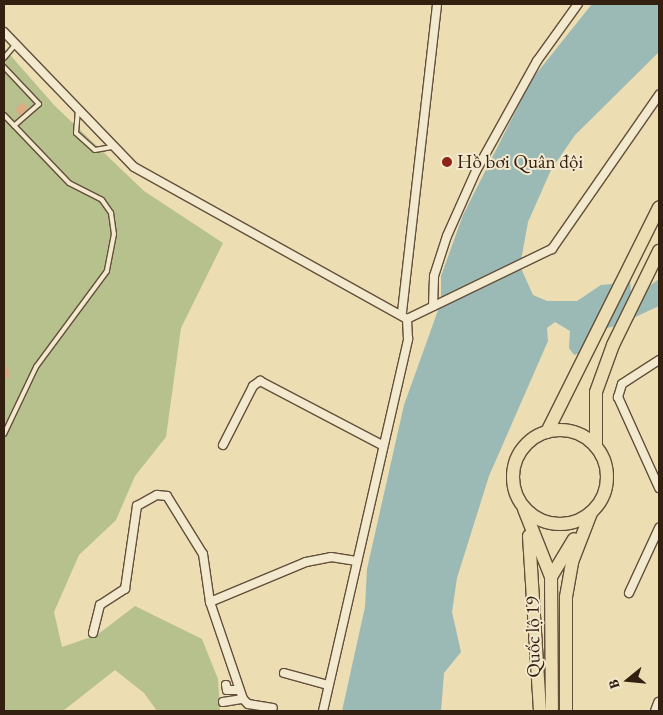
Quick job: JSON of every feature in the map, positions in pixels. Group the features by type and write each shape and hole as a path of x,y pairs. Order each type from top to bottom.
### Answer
{"highway":[{"path":"547,432 595,340 659,207"},
{"path":"566,711 566,597 572,562 591,513 606,488 607,473 596,446 596,392 613,345 659,251"},
{"path":"540,711 534,570 522,504 514,484 516,461 534,438 547,432 574,432 596,446"},
{"path":"522,504 536,517 554,524 567,524 591,513"},
{"name":"Quốc lộ 19","path":"522,504 550,577 552,711"},
{"name":"Quốc lộ 19","path":"550,577 591,513"}],"street":[{"path":"323,711 355,561 408,339 404,315 438,4"},
{"path":"433,306 434,276 447,236 476,171 537,61 578,4"},
{"path":"4,32 112,147 134,167 272,247 404,315 433,306 520,266 552,249 659,95"},
{"path":"659,360 622,384 618,396 659,488"},
{"path":"223,445 253,386 260,381 382,445"},
{"path":"93,634 100,605 125,589 137,506 158,495 167,496 203,554 210,602 239,690 248,704 273,708"},
{"path":"629,593 659,528"},
{"path":"210,602 306,562 331,557 355,561"},
{"path":"284,673 328,685"},
{"path":"226,685 227,690 239,690"},
{"path":"222,702 243,698"},
{"path":"656,711 659,703"}],"lane":[{"path":"4,58 15,45"},
{"path":"4,67 39,104 14,126"},
{"path":"78,110 76,133 95,150 112,147"},
{"path":"4,115 69,183 102,200 111,213 114,234 107,271 36,367 4,434"}],"green space":[{"path":"4,48 54,105 144,191 223,243 181,328 166,437 135,476 116,520 79,555 54,612 62,647 97,635 135,606 202,639 218,679 220,711 157,711 144,693 115,670 63,711 4,711"}],"water":[{"path":"592,4 659,4 659,52 575,135 551,170 528,222 520,266 533,295 547,301 577,301 601,285 612,284 621,271 630,276 631,293 641,292 659,279 659,306 616,326 593,331 580,353 574,355 569,348 570,331 555,322 547,328 548,341 489,476 457,578 452,612 461,652 444,673 441,711 342,711 365,607 367,569 404,405 441,302 441,276 463,215 532,79"}],"building":[{"path":"23,102 28,108 20,116 15,109"},
{"path":"4,359 10,376 4,380"}],"place":[{"name":"Hồ bơi Quân đội","path":"447,162"}]}
